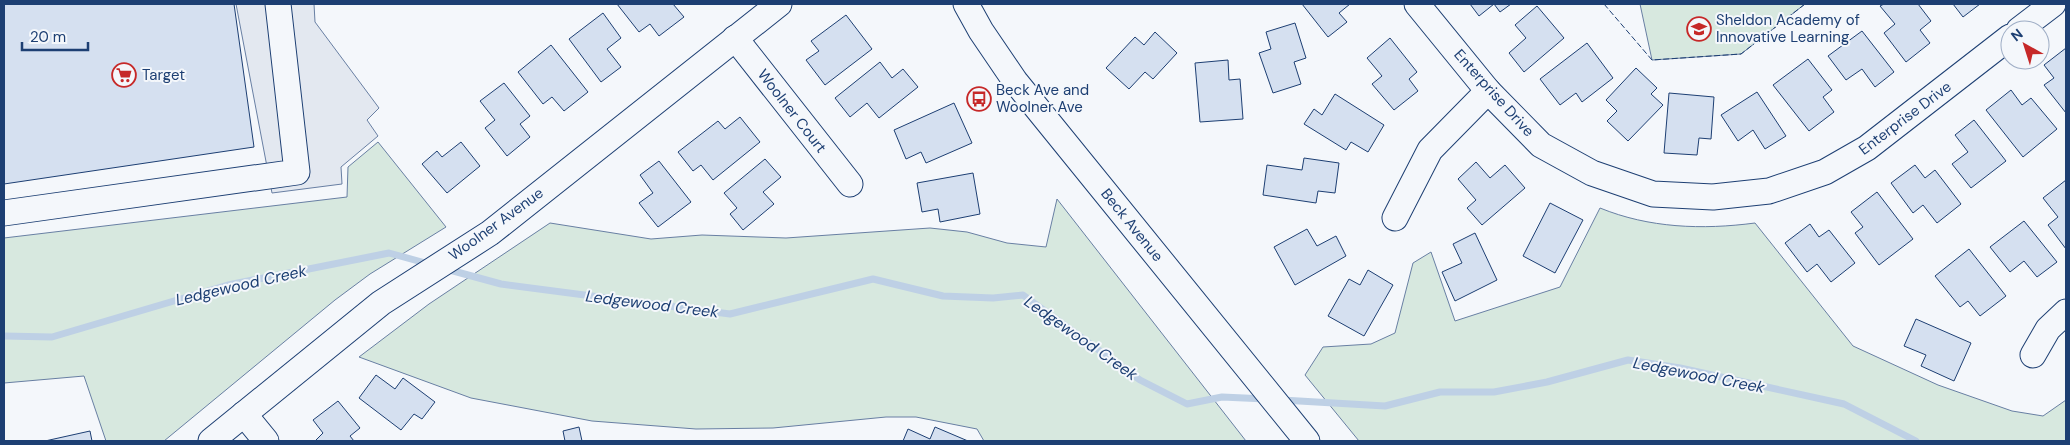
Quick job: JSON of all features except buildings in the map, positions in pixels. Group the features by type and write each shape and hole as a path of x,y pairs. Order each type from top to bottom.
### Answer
{"street":[{"path":"4,212 297,172 278,4"},
{"name":"Woolner Avenue","path":"211,441 381,303 490,233 779,4"},
{"name":"Beck Avenue","path":"966,4 981,31 1015,81 1307,441"},
{"name":"Enterprise Drive","path":"1418,4 1488,91 1541,146 1592,172 1653,194 1713,197 1769,191 1825,172 1867,148 2000,45"},
{"path":"2032,20 2053,4"},
{"name":"Woolner Court","path":"734,38 850,184"},
{"path":"1395,218 1430,150 1488,91"},
{"path":"2033,355 2048,329 2066,312"},
{"path":"244,414 266,441"}],"shaded area":[{"path":"236,4 314,4 315,22 379,108 367,120 378,136 341,167 342,184 272,193"},
{"name":"Sheldon Academy of Innovative Learning","path":"1640,4 1805,4 1741,54 1652,60"},
{"path":"378,142 446,227 370,274 335,300 164,441 106,441 84,376 4,383 4,238 347,197 348,167"},
{"path":"1057,199 1246,441 984,441 977,429 916,417 886,417 773,428 696,429 592,421 471,398 359,357 429,304 550,223 651,239 702,235 786,238 930,228 967,232 1007,243 1046,247"},
{"path":"1600,208 1637,220 1676,226 1696,227 1755,223 1853,346 1938,385 2012,411 2043,416 2066,400 2066,441 1359,441 1305,375 1323,347 1371,344 1395,333 1413,263 1431,252 1455,321 1560,287"}],"waterway":[{"name":"Ledgewood Creek","path":"4,336 52,337 228,285 389,253 429,264"},
{"name":"Ledgewood Creek","path":"446,269 501,284 730,314 873,279 943,296 993,298 1023,295 1140,380 1187,404 1222,397 1266,399"},
{"name":"Ledgewood Creek","path":"1282,400 1385,406 1440,392 1494,392 1547,382 1628,360 1680,368 1844,404 1916,441"}],"fence":[{"path":"1604,4 1652,60 1741,54 1805,4"}],"place":[{"name":"Sheldon Academy of Innovative Learning","path":"1699,29"},
{"name":"Target","path":"124,75"},
{"name":"Beck Ave and Woolner Ave","path":"979,99"}]}
